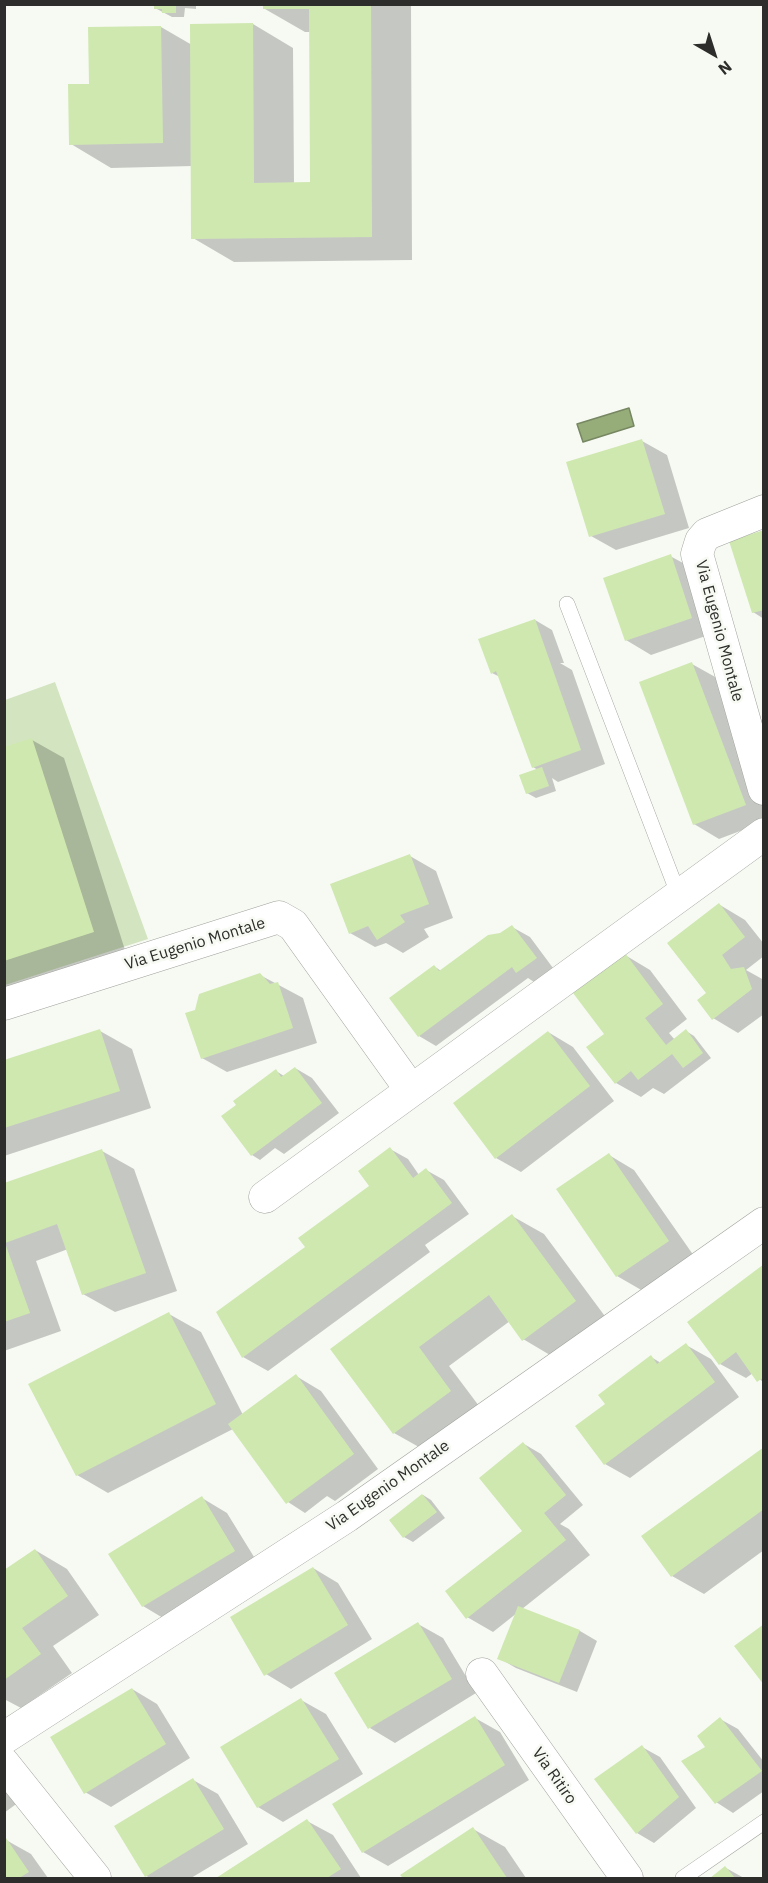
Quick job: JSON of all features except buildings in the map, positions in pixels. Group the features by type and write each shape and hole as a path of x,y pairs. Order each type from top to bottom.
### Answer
{"street":[{"name":"Via Eugenio Montale","path":"764,511 707,534 701,541 697,555 764,789"},
{"path":"265,1197 764,834"},
{"name":"Via Eugenio Montale","path":"4,1004 279,917 293,925 411,1090"},
{"name":"Via Eugenio Montale","path":"4,1738 347,1516 764,1223"},
{"name":"Via Ritiro","path":"482,1674 627,1878"},
{"path":"8,1776 95,1878"}],"lane":[{"path":"567,604 679,896"},
{"path":"683,1878 764,1822"}],"shaded area":[{"path":"629,408 634,426 583,442 577,424"},
{"path":"55,682 148,939 5,985 5,700"}]}
